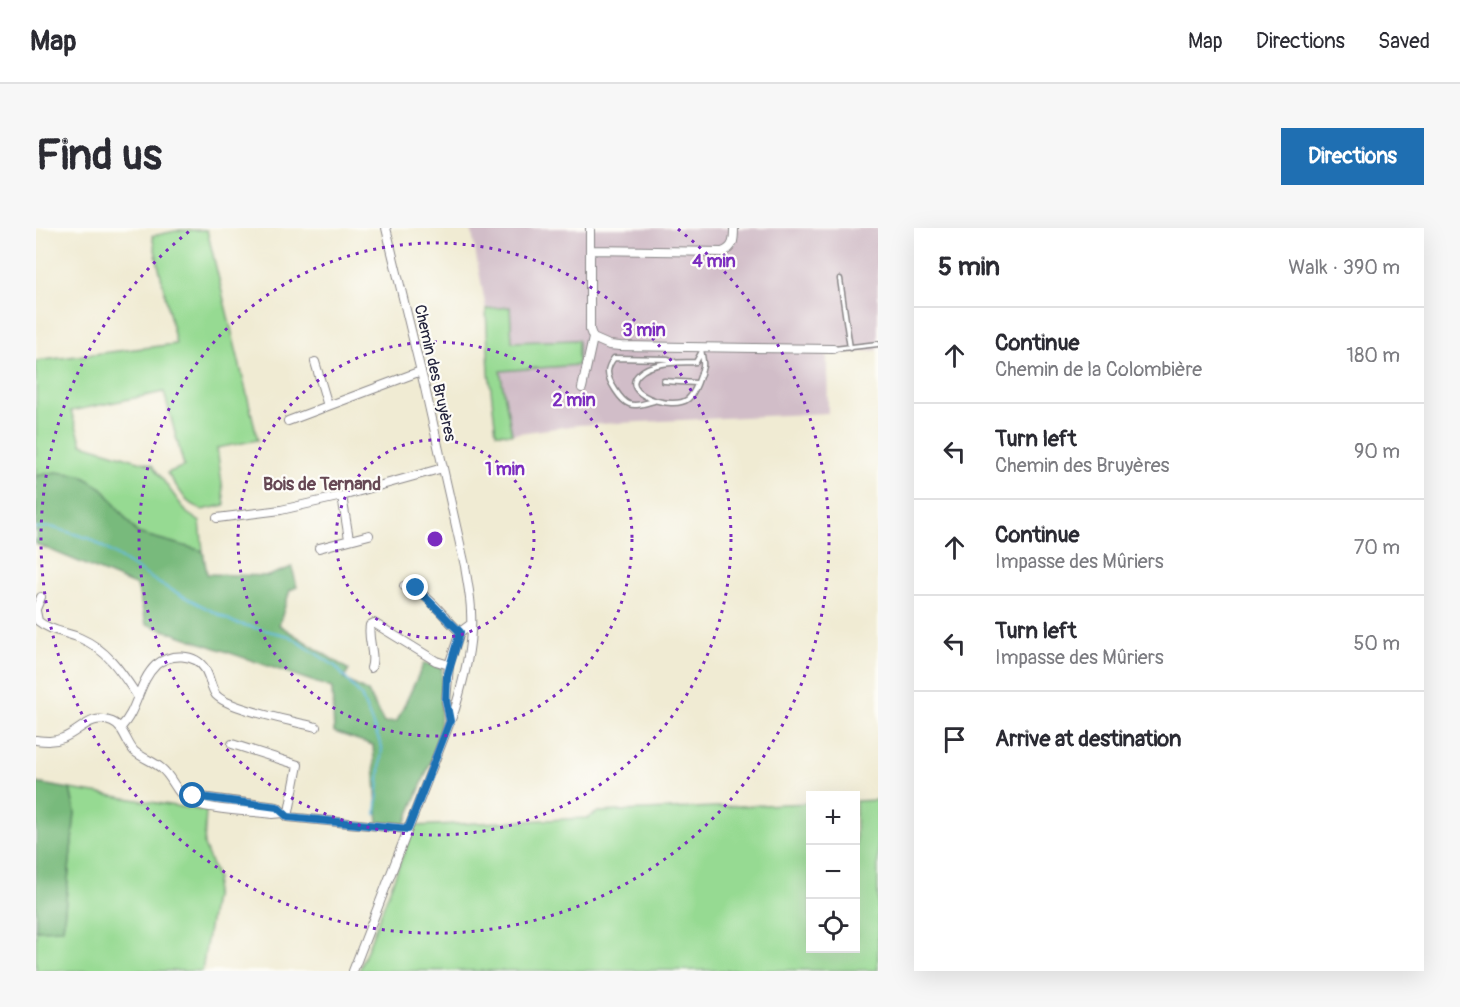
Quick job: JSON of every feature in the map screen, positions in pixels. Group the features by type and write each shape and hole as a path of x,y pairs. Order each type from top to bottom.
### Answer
{"street":[{"name":"Chemin des Bruyères","path":"353,971 450,721 464,672 471,624 470,595 443,468 386,228"},
{"path":"582,388 593,338 590,330 590,228"},
{"path":"590,250 722,252 729,250 733,244 734,228"},
{"path":"593,338 609,345 701,350 833,349"},
{"path":"315,362 328,406"},
{"path":"288,421 421,371"},
{"path":"217,518 281,510 443,468"},
{"path":"342,496 350,539"},
{"path":"319,549 369,535"},
{"path":"404,586 416,588 460,632"},
{"path":"41,597 36,610 38,621 44,626 73,635 100,649 109,657 138,697"},
{"path":"371,668 373,656 369,632 370,625 374,623 436,661 449,665"},
{"path":"450,721 446,701 449,665 460,632 471,624"},
{"path":"120,728 130,715 149,674 161,660 178,656 197,661 202,666 215,694 221,700 241,708 316,727"},
{"path":"36,740 58,740 94,720 109,721 120,728 133,750 163,770 184,796 277,807 286,815 408,829"},
{"path":"232,744 298,765 286,815"}],"lane":[{"path":"840,279 850,348"},
{"path":"833,349 878,345"},
{"path":"701,350 703,364 690,398 683,402 667,404 638,393 635,379 639,373 649,367 676,362 696,362 701,350"},
{"path":"655,401 626,404 613,386 608,372 611,362 614,358 668,359 676,362"},
{"path":"664,381 697,383"}],"shaded area":[{"path":"471,228 878,228 878,350 827,355 828,413 578,425 512,434 500,371 578,365 578,340 512,342 509,307 486,309"}],"green space":[{"path":"180,230 207,230 258,440 217,448 225,505 202,510 187,501 167,473 184,466 164,392 71,411 82,444 152,465 187,513 200,522 203,551 137,533 102,488 56,472 36,476 36,361 176,344 152,236"},
{"path":"510,307 512,342 578,340 578,365 500,371 512,434 496,433 489,372 486,309"},
{"path":"56,472 81,475 102,488 137,533 203,551 207,574 268,576 292,567 297,587 290,590 279,625 349,670 344,679 368,692 384,723 397,721 424,663 442,668 440,740 405,824 378,825 373,745 334,732 332,688 146,624 137,586 36,544 36,476"},
{"path":"36,783 70,789 75,812 63,929 36,930"},
{"path":"70,789 206,811 204,845 217,878 202,971 36,971 36,930 63,928 75,812"},
{"path":"878,800 878,970 359,971 414,826 588,818 598,812 806,803 806,953 860,953 860,801"}],"waterway":[{"path":"36,528 51,527 91,539 160,584 235,623 289,636 335,666 361,696 382,747 376,814"}],"district":[{"name":"Bois de Ternand","path":"322,484"}],"route":[{"path":"193,796 277,807 288,817 408,829 450,721 446,701 447,677 460,632 416,588"}]}
